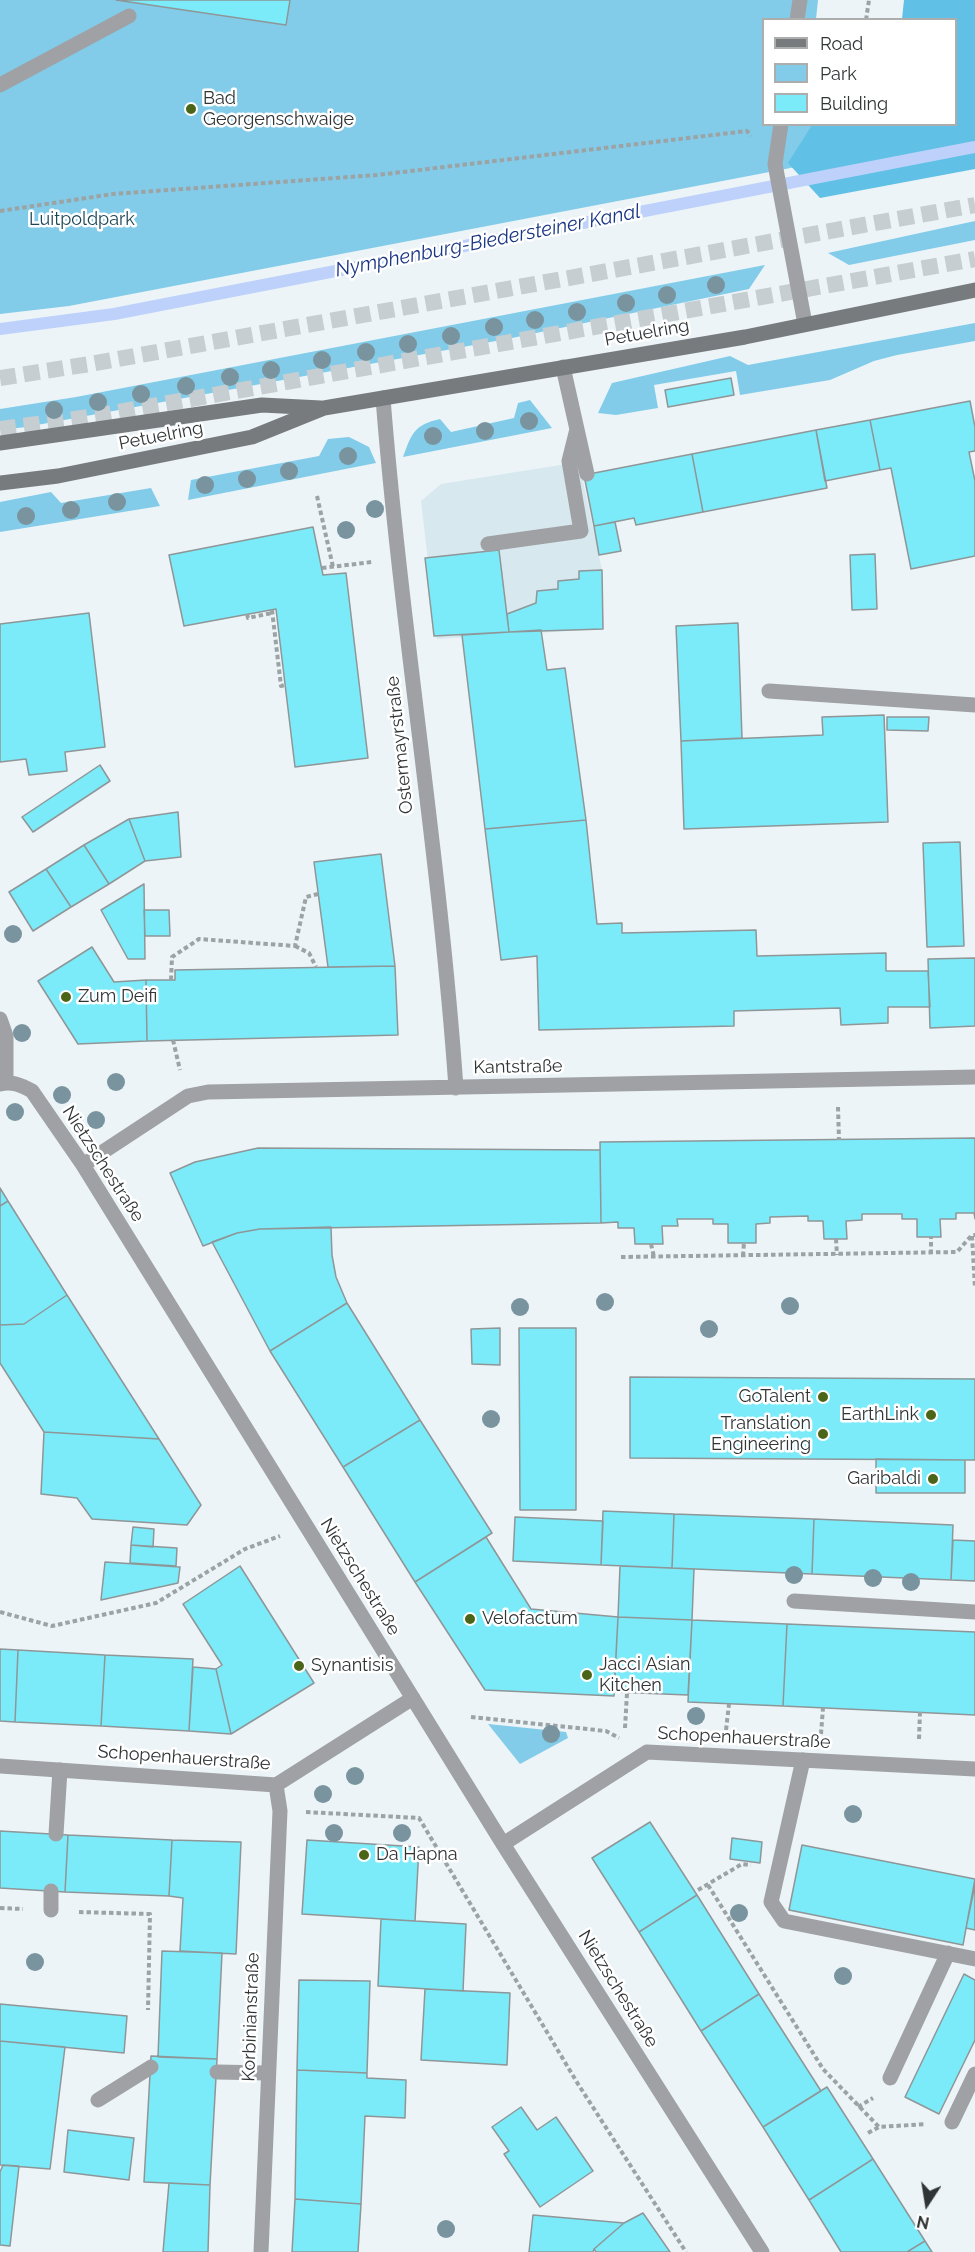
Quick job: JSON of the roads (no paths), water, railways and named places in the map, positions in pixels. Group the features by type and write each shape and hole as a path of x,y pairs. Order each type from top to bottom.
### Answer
{"main road":[{"name":"Petuelring","path":"0,483 58,476 252,437 324,408 443,390 806,324 975,290"},
{"name":"Petuelring","path":"0,443 262,405 324,408"}],"street":[{"path":"797,18 800,0"},
{"path":"0,85 129,15"},
{"path":"781,126 775,164 806,324"},
{"path":"563,368 587,474"},
{"name":"Ostermayrstraße","path":"383,398 447,983 456,1088"},
{"path":"488,544 581,531 570,461 577,429"},
{"path":"769,691 975,705"},
{"name":"Nietzschestraße","path":"0,1019 6,1036 3,1083 20,1084 32,1091 82,1164 503,1844 762,2252"},
{"name":"Kantstraße","path":"82,1164 188,1096 208,1092 975,1077"},
{"path":"794,1601 975,1612"},
{"name":"Schopenhauerstraße","path":"0,1766 276,1785 413,1698"},
{"name":"Schopenhauerstraße","path":"503,1844 647,1752 975,1769"},
{"path":"803,1760 771,1902 784,1921 975,1959"},
{"path":"56,1834 60,1770"},
{"name":"Korbinianstraße","path":"261,2252 279,1811 276,1785"},
{"path":"51,1891 51,1910"},
{"path":"890,2078 948,1953"},
{"path":"98,2100 151,2067"},
{"path":"217,2072 268,2073"},
{"path":"952,2122 975,2074"}],"waterway":[{"name":"Nymphenburg-Biedersteiner Kanal","path":"0,329 114,314 975,147"}],"tunnel":[{"path":"0,378 90,364 975,205"},
{"path":"0,429 96,416 975,259"}],"place":[{"name":"Bad Georgenschwaige","path":"191,109"},
{"name":"Zum Deifi","path":"66,997"},
{"name":"GoTalent","path":"823,1397"},
{"name":"EarthLink","path":"931,1415"},
{"name":"Translation Engineering","path":"823,1434"},
{"name":"Garibaldi","path":"933,1479"},
{"name":"Velofactum","path":"470,1619"},
{"name":"Synantisis","path":"299,1666"},
{"name":"Jacci Asian Kitchen","path":"587,1675"},
{"name":"Da Hapna","path":"364,1855"}],"park label":[{"name":"Luitpoldpark","path":"82,220"}]}
